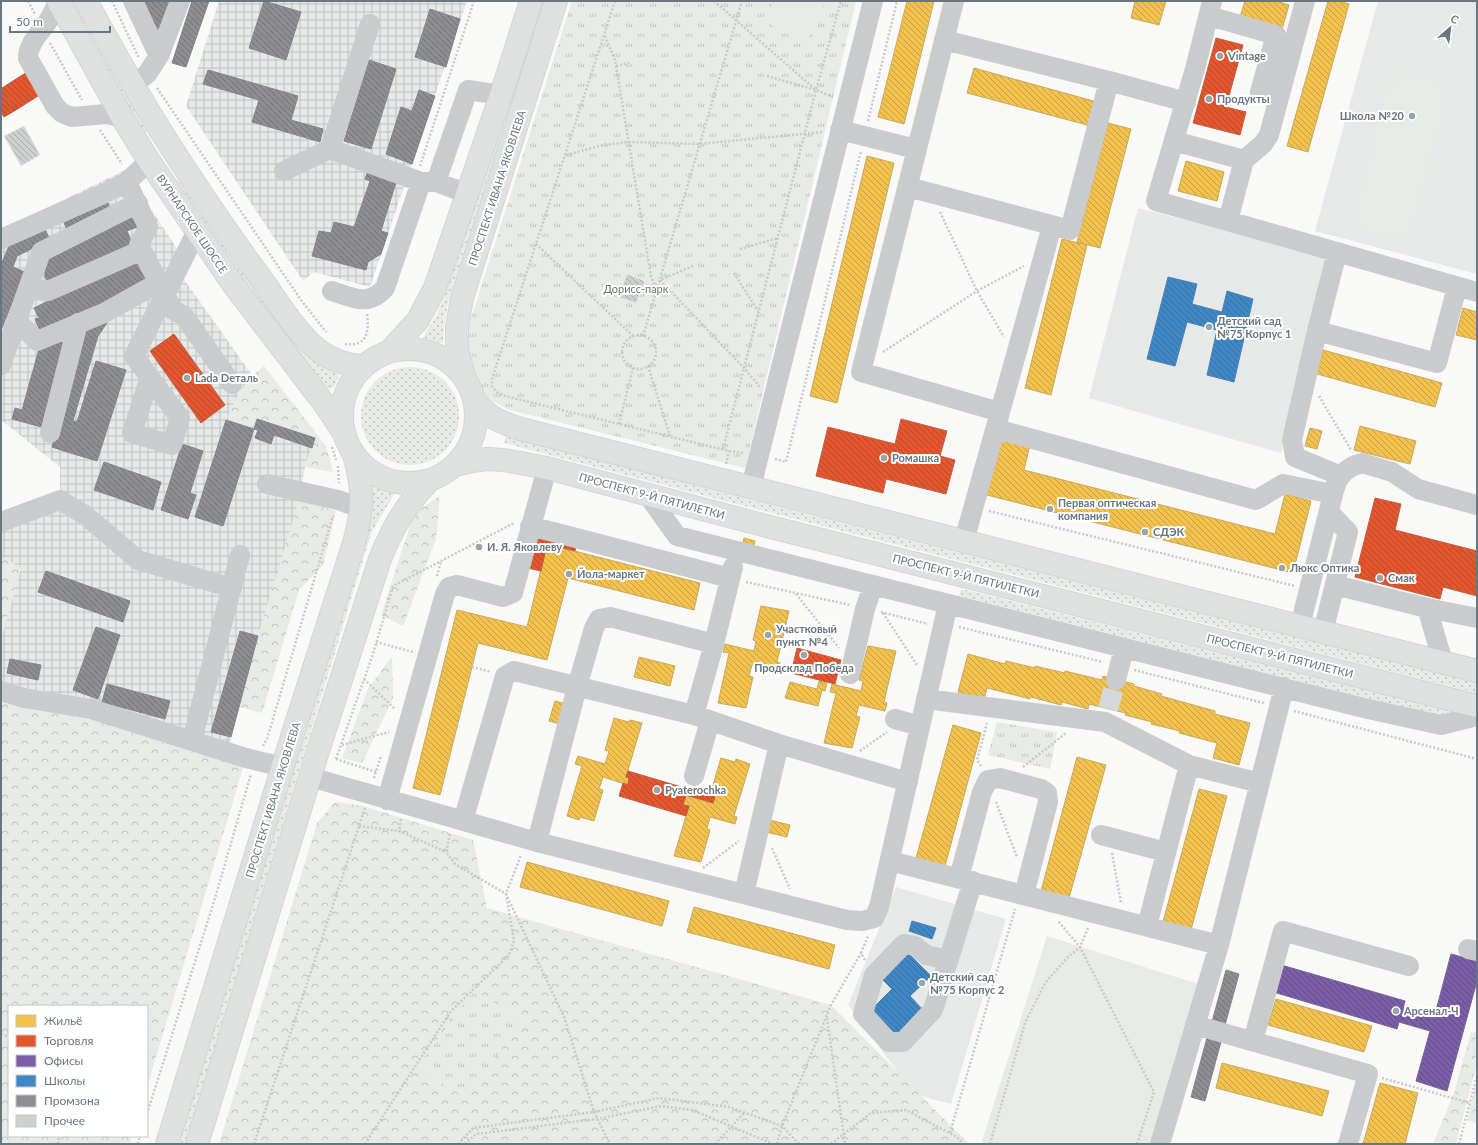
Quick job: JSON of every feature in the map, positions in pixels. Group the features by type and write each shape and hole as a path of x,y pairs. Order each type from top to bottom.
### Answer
{"main road":[{"name":"ВУРНАРСКОЕ ШОССЕ","path":"58,1 122,117 149,161 233,284 326,406 338,439"},
{"path":"86,1 140,80 170,147 242,253 305,337 317,349 334,360 344,364 363,366"},
{"path":"389,352 418,320 435,288 502,95 532,1"},
{"name":"ПРОСПЕКТ ИВАНА ЯКОВЛЕВА","path":"464,377 457,350 456,327 462,298 556,1"},
{"path":"149,161 170,147"},
{"path":"405,350 439,356 453,365 464,377 474,400 477,415 476,428 471,443 465,454 442,476 428,482 415,484 391,480 378,475 366,466 338,439 344,399 348,386 363,366 376,357 389,352 405,350"},
{"path":"474,400 488,414 507,424 1477,671"},
{"name":"ПРОСПЕКТ ИВАНА ЯКОВЛЕВА","path":"167,1144 360,523 361,486 354,455"},
{"name":"ПРОСПЕКТ 9-Й ПЯТИЛЕТКИ","path":"455,465 487,459 504,460 547,468 1477,706"},
{"path":"198,1144 310,777 380,559 390,534 401,515 428,482"}],"street":[{"path":"58,1 51,16 32,42 28,50 28,58 55,106 62,113 72,118 106,114 122,117"},
{"path":"133,1 159,56"},
{"path":"140,80 159,56 180,1"},
{"path":"751,487 873,1"},
{"path":"954,1 861,372 998,420 1256,500 1283,484 1331,503 1348,532 1323,632"},
{"path":"1228,221 1244,160 1263,144 1268,135 1304,1"},
{"path":"1260,92 1276,34 1210,9 1186,102 1156,201 1477,292"},
{"path":"330,149 370,24"},
{"path":"944,40 1110,81 1186,102"},
{"path":"908,187 1070,230 1110,81"},
{"path":"332,291 357,300 366,300 378,295 385,288 468,90 502,95"},
{"path":"840,130 916,149"},
{"path":"1174,141 1244,160"},
{"path":"284,171 330,149 468,194"},
{"path":"1,239 129,180 149,161"},
{"path":"129,180 148,227 140,245 142,250 173,310 184,316 232,384"},
{"path":"1,365 41,252 138,203"},
{"path":"964,541 1052,226"},
{"path":"150,377 134,356 162,289 198,231"},
{"path":"29,286 48,291 142,250"},
{"path":"1337,252 1306,376 1292,440 1295,457 1341,476"},
{"path":"1317,331 1437,363 1458,287"},
{"path":"17,321 37,340 162,289"},
{"path":"50,433 78,323"},
{"path":"1300,626 1337,481 1344,472 1362,463 1392,472 1418,489 1477,505"},
{"path":"395,802 417,655 449,587 457,585 503,597 513,593 547,468"},
{"path":"267,484 338,500 361,508"},
{"path":"647,494 677,536 1368,709 1441,725 1477,716"},
{"path":"1,522 60,500 85,514 138,560 232,588"},
{"path":"530,526 730,578"},
{"path":"694,776 714,644 736,551"},
{"path":"192,740 240,555"},
{"path":"1335,585 1427,608 1477,618"},
{"path":"852,669 865,609 873,586"},
{"path":"310,777 532,840 686,880 847,920 862,921 874,918 879,907 908,782 906,722 928,691 948,604"},
{"path":"1427,608 1443,662"},
{"path":"532,840 594,628 599,619 610,617 714,644"},
{"path":"1116,680 1124,648"},
{"path":"458,819 505,676 514,672 577,686 702,718 779,744 908,782"},
{"path":"1160,1144 1219,945 1284,687"},
{"path":"1,691 24,698 91,708 255,760 283,767"},
{"path":"928,691 991,707 1083,719 1107,715 1189,765 1260,783"},
{"path":"744,894 779,744"},
{"path":"1147,926 1189,765"},
{"path":"948,960 926,955 915,946 904,944 874,975 863,1014 889,1042 903,1042 932,1010 948,960 966,880 982,792 998,780 1042,789 1047,793 1048,802 1028,893"},
{"path":"1105,836 1166,852"},
{"path":"890,861 966,880 1028,893 1125,921 1219,945"},
{"path":"1253,1041 1283,931 1409,966"},
{"path":"1195,1025 1368,1074 1348,1144"}],"path":[{"path":"28,1 42,30 129,180"},
{"path":"112,1 140,80 301,300 330,337"},
{"path":"429,182 419,170 474,1"},
{"path":"616,1 492,379 492,386 497,392 505,396 723,450 816,90 841,1"},
{"path":"714,1 816,90"},
{"path":"643,336 742,1"},
{"path":"786,462 897,1"},
{"path":"604,36 615,60 651,277 658,288"},
{"path":"616,66 629,63"},
{"path":"767,76 816,90"},
{"path":"566,155 603,145 628,142 699,144 840,130"},
{"path":"931,193 977,291 1015,357"},
{"path":"740,249 778,238"},
{"path":"536,244 633,336 643,336 648,338 655,347 655,358 648,366 643,368 633,368 624,360 623,355 625,344 633,336"},
{"path":"863,365 977,291 1043,255"},
{"path":"660,280 693,266"},
{"path":"734,273 759,311"},
{"path":"660,280 744,368 760,388"},
{"path":"339,343 348,345 360,342 366,338 368,329 366,300"},
{"path":"648,366 671,437"},
{"path":"619,424 633,368"},
{"path":"1306,376 1359,464"},
{"path":"148,1111 216,895 255,760 267,739 338,500 338,439"},
{"path":"725,466 729,451"},
{"path":"973,507 1310,590"},
{"path":"376,772 336,759 364,679 393,586 515,523 530,526"},
{"path":"436,576 441,561"},
{"path":"796,593 852,669"},
{"path":"883,613 928,691"},
{"path":"376,642 417,655"},
{"path":"364,679 396,710 398,702"},
{"path":"991,707 977,760 998,780 1028,893 1080,947 1154,1092 1137,1144"},
{"path":"998,780 1083,719"},
{"path":"842,763 906,722"},
{"path":"386,739 391,725"},
{"path":"341,745 389,732"},
{"path":"254,1144 382,752"},
{"path":"395,802 399,831"},
{"path":"446,852 458,819"},
{"path":"686,880 761,825 798,908"},
{"path":"359,826 399,831 446,852 455,864 506,894 564,1017 594,1112 610,1144"},
{"path":"1105,836 1125,921"},
{"path":"365,1144 451,1011 509,955 514,940 506,894 532,840"},
{"path":"950,1133 1028,893"},
{"path":"777,1144 782,1126 831,1005 861,953 873,925 874,918"},
{"path":"990,1144 1025,1023 1045,983 1067,958 1080,947"},
{"path":"861,953 874,975"},
{"path":"827,1016 845,1144"},
{"path":"447,1017 452,1021"},
{"path":"1368,1074 1470,1103"},
{"path":"1459,1144 1477,1076"},
{"path":"458,1144 474,1128 594,1112 659,1098 729,1107 745,1112 782,1126 799,1144"},
{"path":"466,1144 476,1134 597,1118 661,1106 692,1110 773,1144"},
{"path":"831,1144 871,1113 906,1110 957,1137 962,1144"},
{"path":"715,1144 745,1112"}],"shaded area":[{"path":"219,1 467,1 370,287 314,272 303,281 186,106"},
{"name":"Школа №20","path":"1378,1 1477,1 1477,274 1315,231"},
{"path":"125,170 178,250 171,261 252,375 238,395 257,419 315,438 305,467 299,500 258,636 239,631 211,731 231,737 228,752 1,691 1,639 21,568 1,557 1,522 60,499 60,467 1,420 1,230"},
{"name":"Детский сад №75 Корпус 1","path":"1138,208 1327,256 1281,453 1089,398"},
{"name":"Детский сад №75 Корпус 2","path":"896,887 1006,919 951,1104 914,1094 848,1005"}],"green space":[{"path":"66,1 73,1 97,46 146,130 146,135 141,134"},
{"path":"539,1 544,1 449,298 443,343 423,338 437,314 444,298"},
{"name":"Дорисс-парк","path":"572,1 856,1 745,468 509,410 478,394 462,365 468,328"},
{"path":"773,1 825,1 817,27 811,35 807,37 768,23"},
{"path":"1415,75 1433,81 1437,84 1442,93 1444,106 1413,222 1409,229 1400,236 1386,238 1372,234 1361,225 1357,216 1357,206 1387,91 1399,78"},
{"path":"177,181 181,181 245,276 306,354 326,369 337,373 339,376 334,387 329,389 326,387 272,323 175,184"},
{"path":"264,366 326,446 333,472 305,467 315,438 257,419 254,429 226,420 233,404 245,384"},
{"path":"410,367 429,370 445,381 456,397 459,416 456,435 445,451 429,462 410,465 391,462 375,451 364,435 361,416 364,397 375,381 391,370"},
{"path":"506,436 719,492 1477,683 1477,693 717,499 504,443"},
{"path":"366,484 395,493 372,531 185,1144 178,1144"},
{"path":"440,496 436,539 403,626 381,615 414,513"},
{"path":"299,500 336,511 323,565 299,590 262,713 239,707 258,636"},
{"path":"1,557 21,568 1,639"},
{"path":"961,590 967,590 1446,710 1452,715 1450,719 959,596"},
{"path":"392,656 393,698 362,763 342,758 368,689"},
{"path":"1,691 246,758 148,1084 148,1005 8,1005 8,1137 132,1137 130,1144 1,1144"},
{"path":"997,722 1057,732 1050,769 988,755"},
{"path":"335,802 363,806 473,840 487,908 831,1005 969,1144 219,1144 317,823"},
{"path":"1047,936 1198,984 1151,1144 981,1144"},
{"path":"474,991 523,1019 467,1099 417,1067"},
{"path":"1471,1032 1477,1033 1477,1063 1456,1144 1433,1144 1454,1093"},
{"path":"1477,1081 1477,1123 1467,1120"}],"building: Жильё":[{"path":"907,1 934,1 904,124 878,117"},
{"path":"1135,1 1166,1 1159,25 1131,18"},
{"path":"1245,1 1276,1 1289,5 1282,29 1240,17"},
{"path":"1328,1 1339,1 1349,4 1308,152 1287,146"},
{"path":"974,68 1097,102 1091,126 967,93"},
{"path":"1108,123 1131,129 1100,248 1077,242"},
{"path":"867,156 894,163 837,403 810,396"},
{"path":"1186,161 1224,172 1217,201 1178,191"},
{"path":"1062,239 1087,245 1051,395 1025,388"},
{"path":"1463,308 1477,312 1477,340 1456,335"},
{"path":"1323,350 1442,383 1435,407 1317,374"},
{"path":"1360,426 1416,441 1410,464 1354,450"},
{"path":"1310,428 1322,431 1317,449 1305,446"},
{"path":"1002,438 1030,445 1024,470 1275,534 1285,494 1311,501 1293,573 987,495"},
{"path":"744,538 755,541 753,549 742,546"},
{"path":"547,544 700,583 694,610 568,578 547,660 478,643 440,795 413,788 457,610 527,627"},
{"path":"761,606 789,611 777,662 780,663 778,671 752,665 749,676 753,677 746,708 718,703 729,653 723,652 725,644 754,651 756,641 753,640"},
{"path":"868,646 896,651 884,702 887,703 885,711 859,705 856,716 860,717 852,748 824,743 836,693 830,692 832,684 861,691 863,681 859,680"},
{"path":"968,654 1005,664 1006,661 1035,668 1035,666 1065,673 1065,671 1102,680 1103,676 1134,684 1134,686 1162,694 1161,696 1215,711 1215,714 1250,723 1239,765 1213,758 1217,743 1179,733 1180,731 1151,724 1152,722 1125,715 1126,713 1089,704 1088,709 1062,702 1061,705 987,688 984,699 958,692"},
{"path":"639,657 675,666 670,686 634,677"},
{"path":"819,681 827,683 825,691 822,690 818,706 785,698 790,682 817,689"},
{"path":"555,701 566,704 560,724 549,721"},
{"path":"614,718 629,722 630,720 642,723 626,777 629,778 628,785 603,777 599,789 603,790 594,821 580,817 579,820 567,816 582,766 575,764 578,756 605,764 609,751 605,750"},
{"path":"953,725 981,733 945,866 916,858"},
{"path":"1077,757 1106,765 1069,898 1041,891"},
{"path":"721,758 735,762 736,759 750,764 734,816 737,817 735,824 710,817 707,829 710,830 701,862 674,856 689,806 683,805 686,795 713,803 715,797 710,795"},
{"path":"1199,789 1227,796 1191,930 1163,922"},
{"path":"769,820 790,825 787,837 766,832"},
{"path":"527,862 669,901 662,926 520,887"},
{"path":"694,907 835,945 829,969 687,932"},
{"path":"1276,999 1372,1026 1364,1052 1268,1025"},
{"path":"1222,1063 1329,1091 1322,1116 1216,1088"},
{"path":"1380,1083 1418,1093 1405,1144 1363,1144"}],"building: Торговля":[{"path":"1216,38 1243,45 1226,107 1246,112 1240,135 1193,123"},
{"path":"27,72 41,94 16,110 2,88"},
{"path":"1,88 16,110 4,117 1,112"},
{"name":"Lada Dеталь","path":"174,334 225,405 201,423 150,351"},
{"name":"Ромашка","path":"901,419 947,431 940,456 955,460 946,494 886,479 883,493 816,476 828,427 895,444"},
{"path":"1375,498 1401,504 1395,530 1477,551 1477,596 1443,587 1440,599 1355,577"},
{"path":"533,530 577,541 575,551 547,544 541,571 523,567"},
{"path":"797,648 841,660 835,684 791,673"},
{"name":"Pyaterochka","path":"628,771 715,797 713,803 686,795 683,805 689,806 686,816 619,796 623,783 628,785 629,778 626,777"}],"building: Офисы":[{"path":"1451,954 1477,961 1477,981 1447,1091 1416,1081 1430,1031 1399,1022 1397,1029 1270,991 1278,964 1405,1001 1403,1009 1434,1018"}],"building: Школы":[{"path":"1168,277 1197,284 1192,304 1222,312 1227,291 1253,299 1234,382 1207,375 1217,330 1187,322 1175,366 1147,359"},
{"path":"912,921 936,928 932,939 909,931"},
{"path":"905,950 931,976 910,996 923,1010 896,1036 871,1010 892,989 879,976"}],"building: Промзона":[{"path":"145,1 174,1 163,34 150,30 141,14"},
{"path":"192,1 209,1 186,67 172,63"},
{"path":"264,1 301,12 286,60 249,48"},
{"path":"430,9 460,19 446,67 415,57"},
{"path":"369,60 396,69 371,149 344,141"},
{"path":"208,70 298,96 291,120 323,129 320,142 252,122 259,100 203,84"},
{"path":"419,90 435,96 412,164 386,154 401,107 412,111"},
{"path":"368,170 397,179 381,231 388,233 381,254 368,262 366,270 312,256 319,231 331,233 334,222 354,227 370,181 365,179"},
{"path":"105,197 112,212 68,232 61,216"},
{"path":"131,215 137,227 127,231 132,243 48,283 45,277 45,270 49,259"},
{"path":"43,225 50,240 17,256 13,267 25,272 1,330 1,265 11,241"},
{"path":"136,258 148,281 41,333 35,319 39,318 34,308"},
{"path":"95,317 107,323 98,336 64,451 52,447 84,335"},
{"path":"57,341 67,344 45,428 12,419 15,408 22,410 39,349"},
{"path":"96,361 126,370 97,461 64,451 74,421 77,422"},
{"path":"257,419 315,438 312,448 274,435 271,444 255,438 258,430 254,429"},
{"path":"226,420 254,429 223,526 195,517"},
{"path":"182,444 203,451 190,493 196,495 188,519 161,510"},
{"path":"104,462 161,482 153,510 94,490"},
{"path":"46,571 130,601 123,622 38,592"},
{"path":"96,627 120,635 98,699 73,690"},
{"path":"240,631 258,636 231,737 211,732"},
{"path":"10,659 41,665 38,680 7,673"},
{"path":"107,684 170,701 165,719 102,702"},
{"path":"1226,970 1239,974 1225,1025 1212,1022"},
{"path":"1208,1034 1222,1038 1205,1101 1191,1097"}],"building: Прочее":[{"path":"24,126 40,155 21,166 4,136"},
{"path":"627,274 645,281 636,303 618,297"}],"tunnel":[{"path":"1108,709 1116,680"}],"place":[{"name":"Vintage","path":"1220,56"},
{"name":"Продукты","path":"1209,99"},
{"name":"Школа №20","path":"1412,116"},
{"name":"Детский сад №75 Корпус 1","path":"1209,327"},
{"name":"Lada Dеталь","path":"187,378"},
{"name":"Ромашка","path":"884,458"},
{"name":"Первая оптическая компания","path":"1050,509"},
{"name":"СДЭК","path":"1145,532"},
{"name":"И. Я. Яковлеву","path":"479,547"},
{"name":"Люкс Оптика","path":"1282,568"},
{"name":"Йола-маркет","path":"569,574"},
{"name":"Смак","path":"1380,578"},
{"name":"Участковый пункт №4","path":"768,635"},
{"name":"Продсклад Победа","path":"804,655"},
{"name":"Pyaterochka","path":"657,790"},
{"name":"Детский сад №75 Корпус 2","path":"922,983"},
{"name":"Арсенал-Ч","path":"1396,1011"}]}
